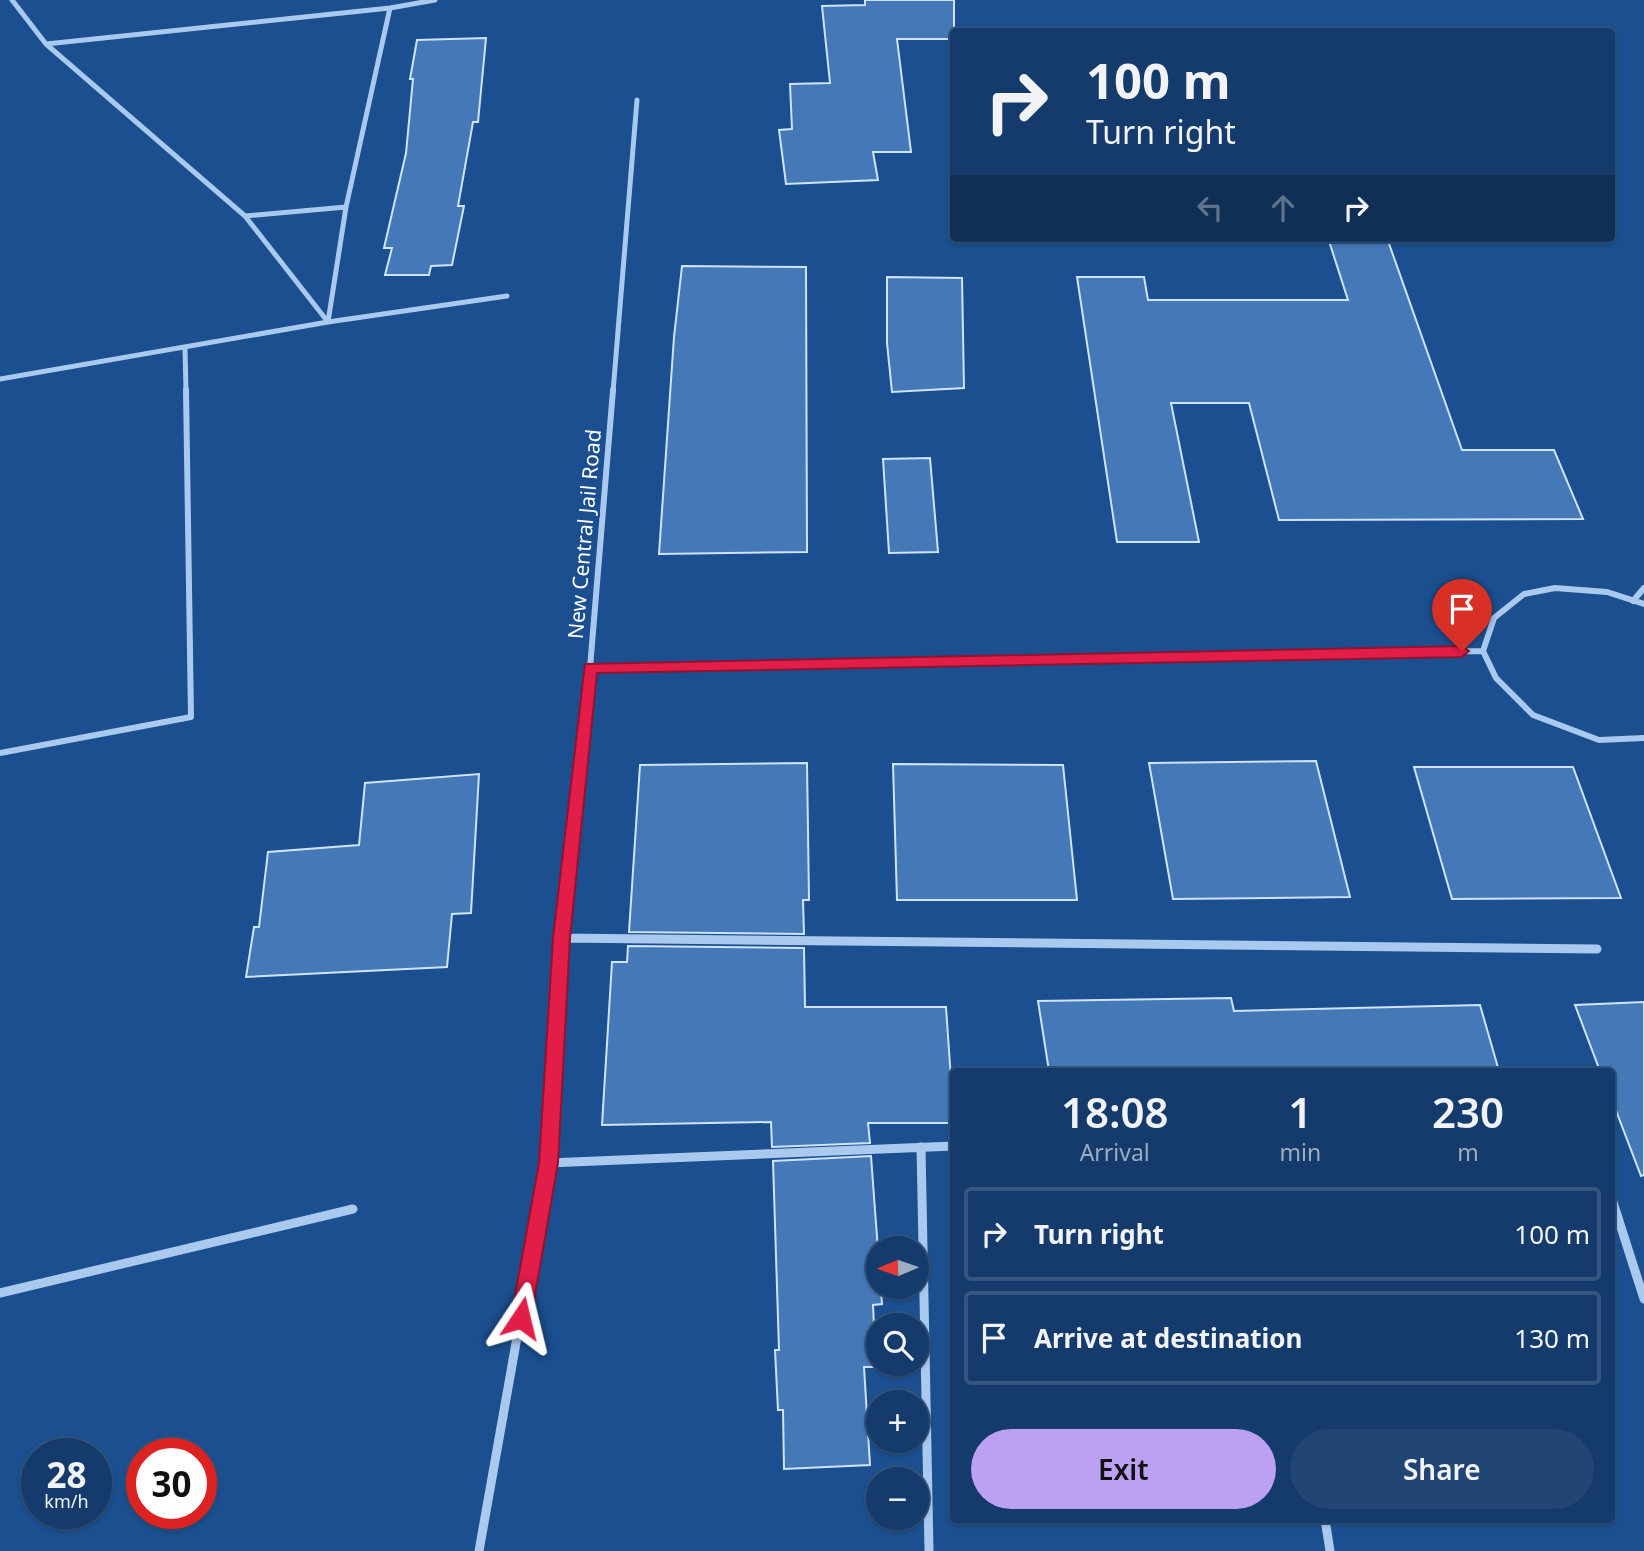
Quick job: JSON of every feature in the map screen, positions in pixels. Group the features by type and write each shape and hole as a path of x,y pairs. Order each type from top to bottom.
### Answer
{"street":[{"path":"12,0 46,44 245,216 328,322"},
{"path":"46,44 390,8 435,0"},
{"path":"328,322 346,207 390,8"},
{"name":"New Central Jail Road","path":"479,1551 548,1163 562,938 590,668 637,100"},
{"path":"245,216 346,207"},
{"path":"0,379 328,322 508,296"},
{"path":"0,753 191,717 185,348"},
{"path":"1644,604 1607,592 1555,588 1524,594 1494,618 1483,651 1496,678 1533,715 1599,740 1644,738"},
{"path":"1633,601 1644,588"},
{"path":"590,668 1483,651"},
{"path":"562,938 1597,949"},
{"path":"548,1163 950,1146"},
{"path":"921,1147 929,1551"},
{"path":"1615,1208 1644,1300"},
{"path":"0,1293 353,1209"},
{"path":"1326,1523 1330,1551"}],"building":[{"path":"865,0 954,0 954,28 950,28 950,39 897,39 911,152 873,152 878,180 786,184 779,130 792,129 790,84 830,83 822,6 865,5"},
{"path":"486,38 478,122 473,122 458,206 464,206 452,265 431,266 429,275 385,275 392,248 384,248 406,153 413,79 410,79 417,40"},
{"path":"1329,242 1388,242 1462,450 1554,450 1583,519 1279,520 1249,403 1171,403 1199,542 1117,542 1077,277 1144,277 1148,300 1348,300"},
{"path":"682,266 806,267 807,552 659,554 674,337"},
{"path":"887,277 962,278 964,388 892,392 887,343"},
{"path":"930,458 938,552 889,553 883,459"},
{"path":"1316,761 1350,897 1173,899 1149,763"},
{"path":"807,763 809,900 803,900 804,934 629,932 640,765"},
{"path":"893,764 1063,765 1077,900 897,900"},
{"path":"1414,767 1573,767 1621,898 1452,899"},
{"path":"479,774 471,913 452,914 447,967 246,977 254,927 259,927 268,852 359,845 365,783"},
{"path":"628,946 804,948 805,1007 946,1007 950,1068 950,1123 868,1123 870,1143 772,1147 771,1122 602,1125 612,962 627,962"},
{"path":"1231,998 1234,1011 1480,1005 1498,1068 1049,1068 1038,1001"},
{"path":"1644,1002 1644,1175 1641,1176 1615,1108 1615,1068 1599,1068 1575,1005"},
{"path":"871,1156 877,1236 866,1236 866,1299 882,1299 882,1304 873,1305 873,1313 866,1313 866,1453 869,1453 870,1465 784,1469 783,1410 778,1410 775,1350 779,1350 773,1161"}],"route":[{"path":"521,1318 548,1163 562,938 590,668 1462,651"}]}
